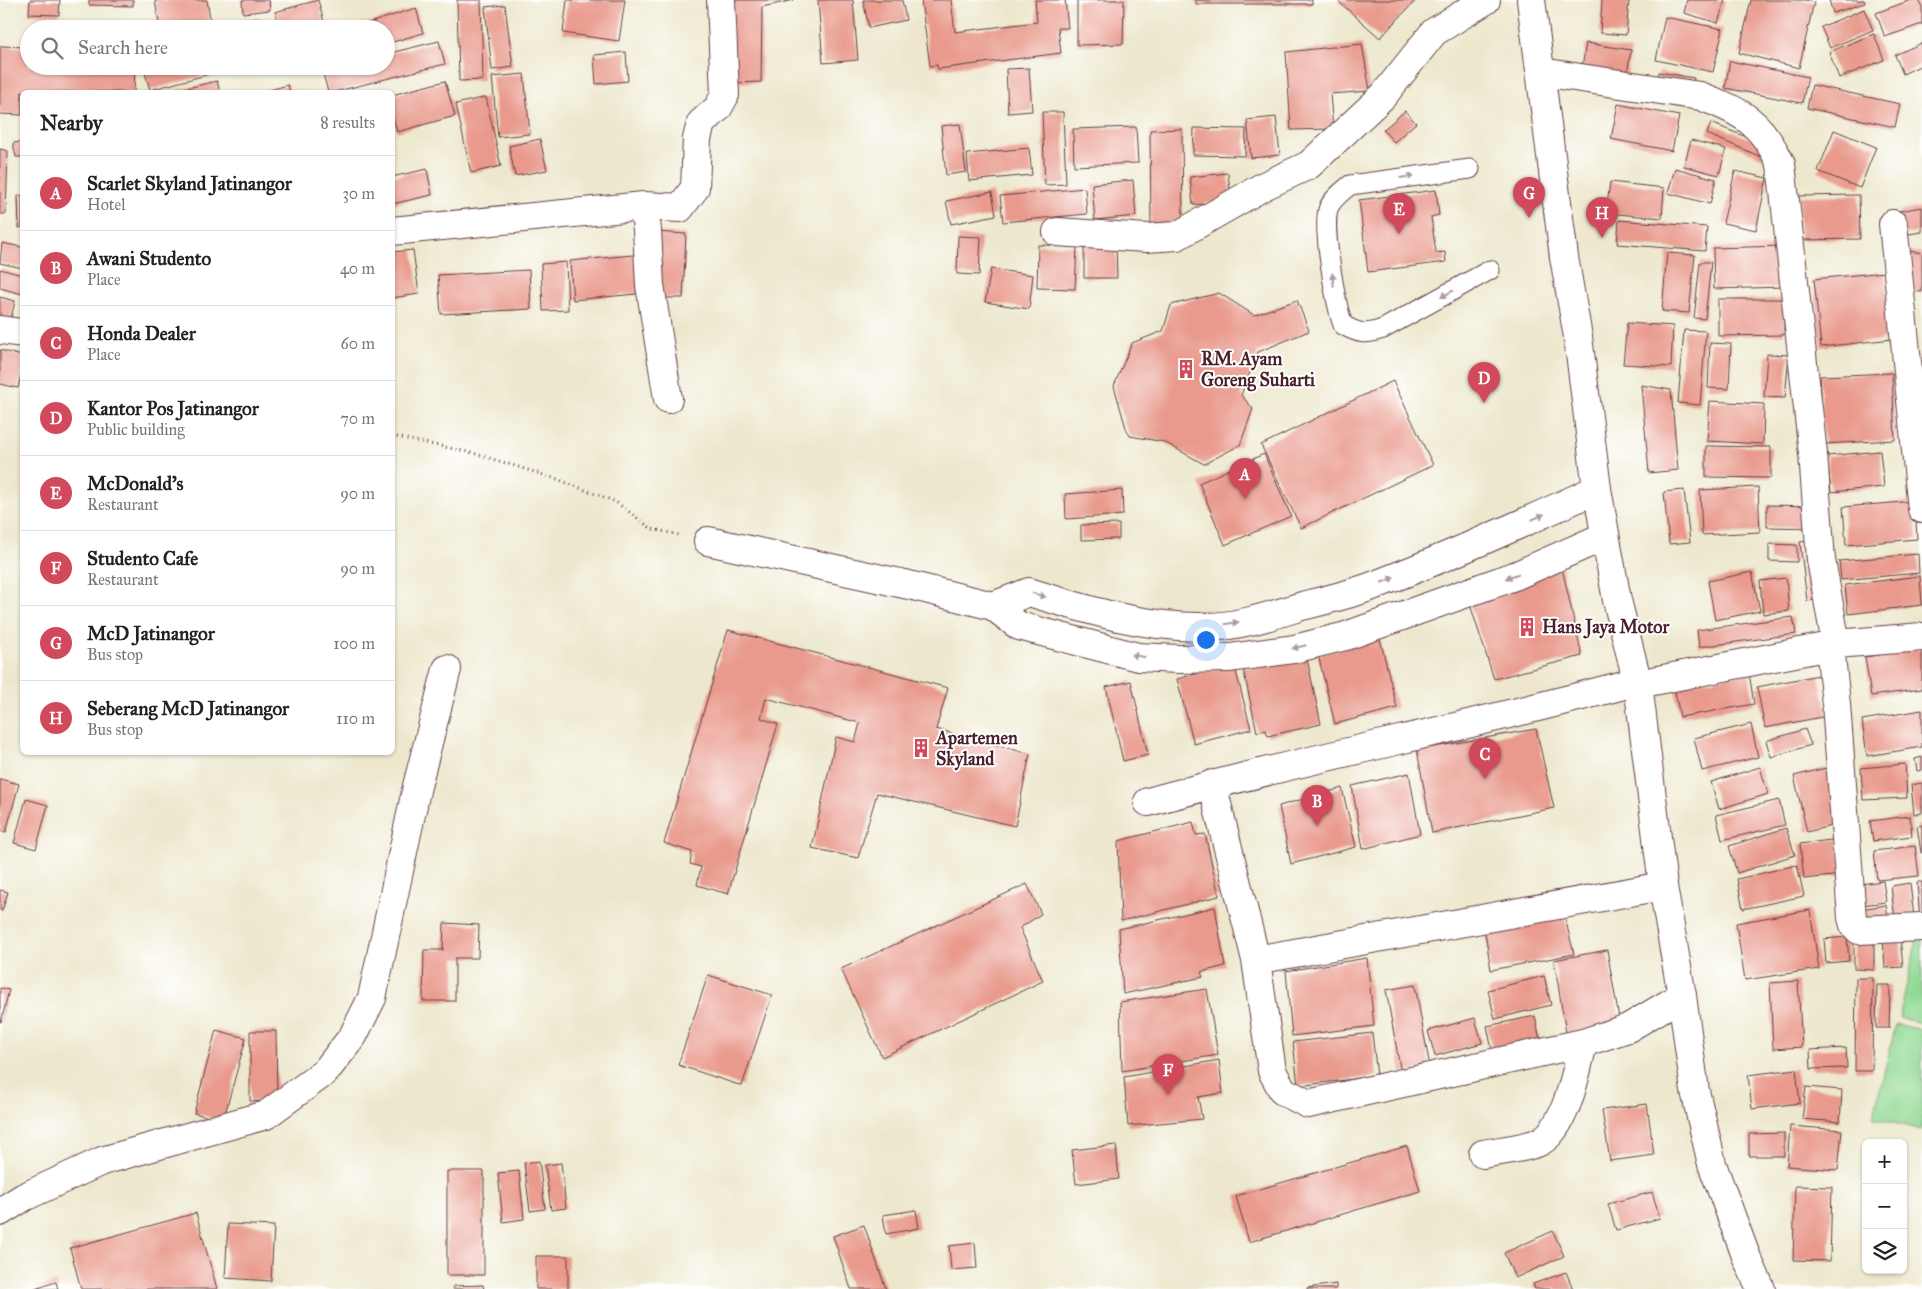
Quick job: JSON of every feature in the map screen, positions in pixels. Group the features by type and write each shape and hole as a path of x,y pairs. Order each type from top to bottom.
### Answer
{"main road":[{"path":"395,231 644,206 680,208 695,188 697,139 701,123 718,108 725,95 721,0"},
{"path":"1057,232 1146,238 1178,236 1264,186 1309,165 1383,96 1434,32 1486,0"},
{"path":"1531,0 1564,257 1578,337 1597,490 1617,600 1638,683 1663,886 1682,996 1695,1091 1712,1164 1746,1256 1761,1289"},
{"path":"1541,72 1700,96 1721,104 1758,126 1771,142 1781,164 1813,454 1821,560 1833,645 1854,925 1859,930 1922,927"},
{"path":"644,206 650,285 668,399"},
{"path":"1893,224 1922,509"},
{"path":"0,330 20,333"},
{"path":"993,606 1029,592 1076,607 1131,620 1173,626 1209,627 1259,619 1373,586 1515,527 1597,490"},
{"path":"708,541 909,585 993,606 1020,626 1138,657 1178,659 1230,658 1294,649 1346,636 1517,575 1605,536"},
{"path":"1148,802 1212,784 1638,683 1833,645 1922,637"},
{"path":"0,1212 24,1197 102,1161 266,1115 324,1072 353,1036 372,998 417,786 447,669"},
{"path":"1212,784 1256,960 1272,1071 1283,1092 1308,1104 1583,1043 1628,1028 1682,996"},
{"path":"1256,960 1663,886"},
{"path":"1483,1154 1539,1143 1552,1134 1572,1094 1583,1043"}],"lane":[{"path":"1470,169 1350,185 1336,198 1329,207 1326,222 1336,307 1342,325 1357,332 1369,333 1383,329 1490,270"}],"path":[{"path":"395,437 473,453 558,478 616,502 652,529 708,541"}],"green space":[{"path":"1920,926 1922,927 1922,1023 1899,1018"},
{"path":"1896,1024 1922,1030 1922,1130 1873,1118"}],"building":[{"path":"30,0 60,0 59,15 29,14"},
{"path":"89,0 133,0 133,6 89,5"},
{"path":"207,0 210,20 158,20 155,1"},
{"path":"242,0 269,0 270,10 243,13"},
{"path":"318,0 323,20 277,20 275,12"},
{"path":"457,0 481,0 483,80 459,81"},
{"path":"567,0 625,0 619,41 563,33"},
{"path":"733,0 794,0 762,7 761,82 732,83"},
{"path":"818,0 853,0 858,60 823,63"},
{"path":"863,0 902,0 906,20 869,28"},
{"path":"921,0 951,0 955,32 1037,22 1035,0 1065,0 1068,28 1058,28 1061,53 938,69 937,65 930,66"},
{"path":"1077,0 1124,0 1123,44 1077,45"},
{"path":"1196,0 1312,0 1312,4 1196,4"},
{"path":"1337,0 1416,0 1380,38"},
{"path":"1602,0 1629,0 1626,35 1600,33"},
{"path":"1687,0 1725,0 1718,23 1684,13"},
{"path":"1751,0 1805,0 1814,2 1799,68 1739,53"},
{"path":"1829,0 1864,0 1865,3 1833,13"},
{"path":"1911,0 1919,0 1922,7 1922,24 1885,37 1876,13"},
{"path":"505,5 513,67 492,70 485,7"},
{"path":"416,8 423,33 395,41 395,20 378,20"},
{"path":"1864,9 1873,30 1830,48 1821,27"},
{"path":"1665,17 1723,29 1713,72 1656,60"},
{"path":"1874,34 1884,60 1839,78 1829,52"},
{"path":"439,41 445,64 342,90 327,90 323,75 395,75 395,52"},
{"path":"1586,43 1631,50 1626,81 1581,74"},
{"path":"1922,43 1922,65 1903,74 1895,55"},
{"path":"1362,44 1370,91 1330,94 1333,129 1291,130 1286,52"},
{"path":"0,46 20,47 20,75 135,75 134,90 20,90 20,115 0,114"},
{"path":"626,52 628,81 596,84 594,55"},
{"path":"1730,61 1808,77 1802,103 1725,88"},
{"path":"1029,68 1032,111 1008,113 1006,69"},
{"path":"1659,72 1694,78 1691,90 1657,83"},
{"path":"524,74 530,134 498,137 492,77"},
{"path":"146,75 206,75 150,90"},
{"path":"217,81 219,90 178,90"},
{"path":"445,81 455,116 397,132 395,125 395,94"},
{"path":"288,85 289,90 269,90"},
{"path":"1812,85 1900,104 1895,127 1807,108"},
{"path":"486,97 501,166 471,173 456,104"},
{"path":"1618,104 1679,116 1672,151 1611,139"},
{"path":"1405,111 1416,123 1394,142 1383,130"},
{"path":"1042,112 1063,112 1066,184 1045,185"},
{"path":"1276,117 1280,155 1251,158 1247,120"},
{"path":"1711,123 1769,146 1764,158 1707,134"},
{"path":"960,124 966,172 946,175 941,126"},
{"path":"1136,127 1138,163 1074,166 1073,129"},
{"path":"1194,128 1246,129 1245,156 1193,155"},
{"path":"1182,129 1183,226 1151,226 1150,130"},
{"path":"1834,130 1876,147 1860,188 1818,171"},
{"path":"540,139 547,170 515,176 509,146"},
{"path":"1691,140 1726,149 1719,175 1684,166"},
{"path":"20,142 20,157 16,157 13,143"},
{"path":"1029,148 1032,175 969,181 967,154"},
{"path":"0,149 8,151 6,214 0,214"},
{"path":"1675,168 1716,179 1710,204 1668,193"},
{"path":"427,169 432,195 395,203 395,176"},
{"path":"1735,171 1767,178 1756,230 1723,223"},
{"path":"1228,173 1231,201 1193,205 1190,177"},
{"path":"1133,180 1136,216 1095,220 1092,184"},
{"path":"1610,182 1664,188 1662,218 1606,213"},
{"path":"1085,188 1087,214 1003,222 1000,196"},
{"path":"1436,190 1439,215 1431,217 1436,253 1445,252 1446,262 1368,272 1359,200"},
{"path":"992,192 996,215 951,224 946,201"},
{"path":"1859,195 1860,239 1800,240 1799,196"},
{"path":"18,196 20,196 19,228"},
{"path":"1922,207 1922,232 1902,235 1899,211"},
{"path":"1619,220 1707,227 1705,251 1617,244"},
{"path":"656,232 686,234 683,298 654,298"},
{"path":"958,236 981,237 979,275 957,274"},
{"path":"1084,240 1116,240 1117,278 1084,278"},
{"path":"2,243 20,247 20,268 0,263"},
{"path":"1038,245 1077,246 1075,289 1037,288"},
{"path":"1783,246 1784,287 1714,289 1713,248"},
{"path":"413,250 419,294 395,298 395,252"},
{"path":"1909,251 1922,253 1922,292 1904,290"},
{"path":"1667,253 1695,255 1689,313 1662,311"},
{"path":"643,254 647,293 573,300 570,261"},
{"path":"566,262 568,310 543,311 541,264"},
{"path":"1700,262 1711,262 1705,319 1694,318"},
{"path":"0,269 20,274 20,293 0,288"},
{"path":"991,269 1033,275 1029,309 985,302"},
{"path":"529,270 531,309 441,314 438,275"},
{"path":"1885,272 1892,339 1821,347 1814,279"},
{"name":"RM. Ayam Goreng Suharti","path":"1219,293 1254,315 1297,300 1309,331 1258,352 1241,395 1253,409 1240,445 1204,464 1164,442 1130,436 1114,386 1132,343 1163,331 1171,305"},
{"path":"0,297 15,301 9,327 0,325"},
{"path":"1718,299 1784,299 1784,335 1718,336"},
{"path":"1627,323 1673,326 1671,367 1623,364"},
{"path":"1684,330 1706,331 1700,405 1678,403"},
{"path":"1710,343 1731,344 1729,389 1708,388"},
{"path":"0,350 20,355 18,388 0,384"},
{"path":"1767,354 1789,355 1785,398 1764,397"},
{"path":"1892,373 1895,440 1824,444 1820,376"},
{"path":"1393,381 1433,465 1301,528 1261,445"},
{"path":"1641,385 1671,390 1678,470 1649,473"},
{"path":"1710,401 1764,404 1763,444 1707,441"},
{"path":"1706,446 1771,447 1771,478 1706,477"},
{"path":"1880,451 1884,487 1831,492 1827,456"},
{"path":"1264,454 1291,516 1225,545 1199,483"},
{"path":"1758,487 1760,532 1702,535 1700,490"},
{"path":"1122,490 1123,515 1066,519 1065,494"},
{"path":"1684,490 1690,542 1669,544 1664,492"},
{"path":"1915,501 1917,539 1846,545 1843,507"},
{"path":"1767,505 1815,506 1815,528 1767,527"},
{"path":"1119,524 1119,539 1081,540 1081,525"},
{"path":"1817,540 1824,599 1807,601 1800,542"},
{"path":"1769,544 1797,545 1797,562 1769,561"},
{"path":"1918,554 1919,573 1841,580 1839,561"},
{"name":"Hans Jaya Motor","path":"1562,568 1582,656 1494,679 1468,598"},
{"path":"1752,572 1760,611 1715,620 1708,581"},
{"path":"1920,576 1922,605 1848,614 1845,585"},
{"path":"1786,578 1789,611 1763,614 1760,581"},
{"path":"1793,617 1796,634 1699,647 1697,630"},
{"name":"Apartemen Skyland","path":"728,630 948,688 936,729 1030,754 1015,826 877,793 858,858 812,848 836,737 855,742 860,723 766,698 761,718 778,724 728,894 697,885 701,867 690,864 692,852 664,843"},
{"path":"1380,639 1397,708 1335,724 1318,655"},
{"path":"1922,648 1922,689 1871,696 1865,657"},
{"path":"1306,654 1321,724 1268,736 1266,730 1257,732 1243,668"},
{"path":"1234,664 1251,729 1194,744 1177,679"},
{"path":"1749,673 1754,704 1680,717 1674,686"},
{"path":"1819,675 1827,716 1765,728 1757,687"},
{"path":"1131,681 1148,755 1123,761 1106,687"},
{"path":"1922,710 1922,747 1867,756 1862,720"},
{"path":"1751,724 1758,757 1702,771 1694,738"},
{"path":"1536,729 1554,808 1432,833 1417,750"},
{"path":"1805,729 1811,745 1771,757 1766,741"},
{"path":"1922,757 1922,770 1917,771 1915,759"},
{"path":"1905,764 1907,798 1863,800 1861,768"},
{"path":"1760,767 1768,794 1719,809 1711,782"},
{"path":"1826,768 1839,824 1807,832 1794,776"},
{"path":"1409,773 1420,834 1363,849 1352,786"},
{"path":"0,779 19,784 6,832 0,831"},
{"path":"1922,783 1922,813 1914,814 1911,785"},
{"path":"1342,788 1356,847 1291,864 1279,806"},
{"path":"26,799 48,805 36,849 14,843"},
{"path":"1779,800 1785,825 1722,840 1716,815"},
{"path":"1910,816 1912,836 1873,841 1870,821"},
{"path":"1193,822 1196,835 1205,834 1219,896 1121,921 1118,841"},
{"path":"1922,825 1922,853 1921,853 1917,826"},
{"path":"1786,828 1795,855 1737,873 1729,846"},
{"path":"1838,839 1842,875 1804,879 1800,844"},
{"path":"1915,846 1919,876 1877,880 1874,851"},
{"path":"1797,865 1804,896 1743,909 1737,879"},
{"path":"1883,881 1886,902 1862,905 1860,884"},
{"path":"1917,882 1922,882 1922,919 1920,919"},
{"path":"1910,883 1915,926 1896,928 1891,886"},
{"path":"1027,884 1041,914 1020,928 1043,981 882,1057 841,969"},
{"path":"0,890 8,892 2,911 0,910"},
{"path":"1886,905 1889,925 1864,928 1861,909"},
{"path":"1215,907 1225,966 1201,972 1203,977 1123,994 1119,929"},
{"path":"1810,910 1819,969 1745,980 1736,923"},
{"path":"1564,914 1574,954 1491,970 1485,933"},
{"path":"444,923 479,925 478,958 455,958 455,1001 423,1001 424,950 443,950"},
{"path":"1847,937 1849,961 1826,963 1824,939"},
{"path":"1900,937 1903,967 1885,968 1883,938"},
{"path":"1854,942 1874,942 1874,970 1854,969"},
{"path":"1607,950 1620,1024 1566,1033 1554,960"},
{"path":"1367,958 1374,1026 1292,1036 1286,971"},
{"path":"708,975 772,995 742,1086 678,1065"},
{"path":"1544,976 1551,1005 1495,1019 1488,990"},
{"path":"1856,978 1873,978 1872,1071 1855,1071"},
{"path":"1798,981 1802,1047 1773,1049 1770,983"},
{"path":"1415,985 1430,1067 1401,1073 1386,990"},
{"path":"1877,985 1890,985 1889,1028 1876,1028"},
{"path":"0,988 9,990 1,1022 0,1022"},
{"path":"1207,989 1218,1055 1122,1071 1120,1002"},
{"path":"1535,1016 1541,1045 1493,1055 1487,1026"},
{"path":"1475,1018 1482,1043 1435,1056 1428,1031"},
{"path":"216,1030 246,1038 223,1121 194,1113"},
{"path":"250,1031 276,1031 277,1102 250,1101"},
{"path":"1372,1033 1377,1076 1298,1086 1293,1042"},
{"path":"1846,1048 1847,1068 1811,1069 1810,1050"},
{"path":"1219,1060 1223,1093 1198,1097 1202,1119 1128,1126 1124,1077"},
{"path":"1796,1069 1800,1103 1752,1109 1748,1075"},
{"path":"1806,1087 1842,1090 1840,1122 1802,1119"},
{"path":"1647,1104 1654,1155 1610,1161 1602,1110"},
{"path":"1790,1126 1842,1130 1838,1170 1787,1166"},
{"path":"1784,1133 1784,1156 1749,1156 1749,1134"},
{"path":"1116,1145 1119,1179 1076,1184 1072,1150"},
{"path":"1407,1146 1420,1191 1249,1242 1236,1196"},
{"path":"539,1161 545,1209 530,1211 524,1163"},
{"path":"561,1163 566,1208 551,1210 545,1165"},
{"path":"447,1171 484,1171 484,1275 447,1275"},
{"path":"519,1171 524,1219 503,1222 498,1173"},
{"path":"1795,1186 1832,1187 1830,1261 1793,1260"},
{"path":"1652,1192 1660,1218 1616,1230 1608,1204"},
{"path":"916,1210 919,1228 886,1234 883,1215"},
{"path":"196,1213 217,1289 81,1289 70,1248"},
{"path":"228,1224 274,1226 271,1281 225,1278"},
{"path":"864,1225 886,1289 851,1289 833,1236"},
{"path":"1553,1231 1564,1256 1515,1278 1504,1253"},
{"path":"975,1243 977,1268 951,1270 949,1246"},
{"path":"536,1256 568,1256 568,1289 536,1289"},
{"path":"1566,1272 1573,1289 1535,1289 1533,1284"},
{"path":"56,1282 58,1289 35,1289"},
{"path":"1336,1284 1336,1289 1307,1289 1307,1288"},
{"path":"483,1285 484,1289 453,1289 453,1286"}],"place":[{"name":"McD Jatinangor","path":"1529,218"},
{"name":"McDonald's","path":"1399,234"},
{"name":"Seberang McD Jatinangor","path":"1602,238"},
{"name":"RM. Ayam Goreng Suharti","path":"1186,369"},
{"name":"Kantor Pos Jatinangor","path":"1484,403"},
{"name":"Scarlet Skyland Jatinangor","path":"1245,499"},
{"name":"Hans Jaya Motor","path":"1527,627"},
{"name":"Apartemen Skyland","path":"921,748"},
{"name":"Honda Dealer","path":"1485,779"},
{"name":"Awani Studento","path":"1317,826"},
{"name":"Studento Cafe","path":"1168,1095"}]}
